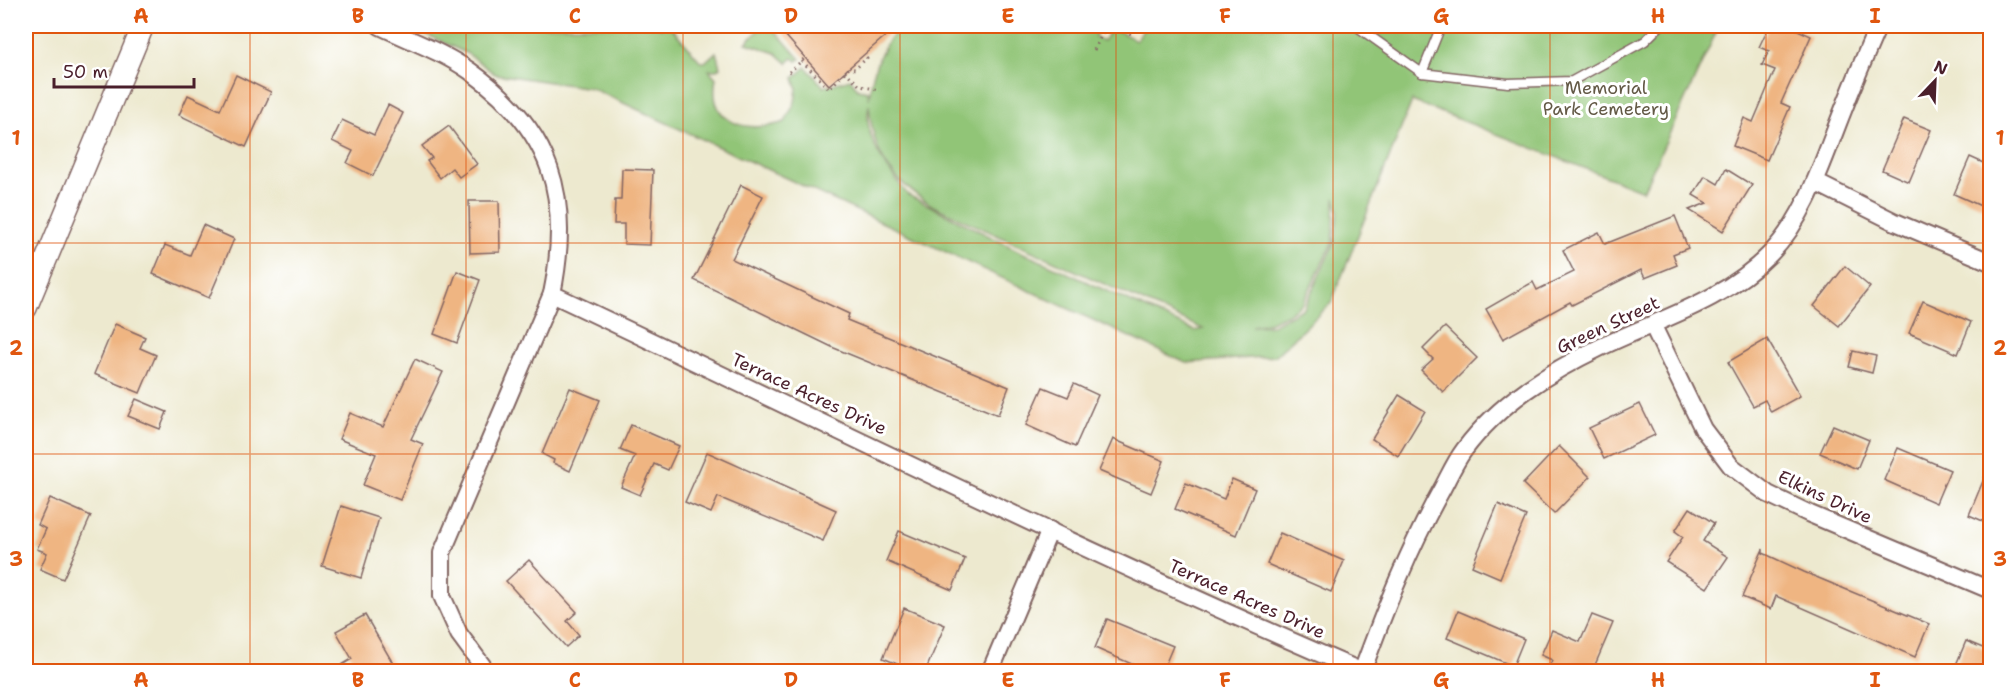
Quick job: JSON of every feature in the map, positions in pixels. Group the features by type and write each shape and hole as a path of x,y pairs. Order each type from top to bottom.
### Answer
{"street":[{"path":"26,308 143,26"},
{"path":"380,26 468,70 517,110 540,145 554,184 560,224 559,261 552,294 442,553 442,596 459,634 487,672"},
{"name":"Green Street","path":"1362,671 1389,598 1420,529 1464,450 1509,403 1544,377 1602,347 1653,326 1721,293 1756,268 1785,235 1815,182 1878,26"},
{"path":"1815,182 1893,221 1990,262"},
{"name":"Terrace Acres Drive","path":"552,294 1050,530 1253,624 1362,671"},
{"name":"Elkins Drive","path":"1653,326 1703,429 1731,466 1768,494 1990,590"},
{"path":"990,672 1050,530"}],"lane":[{"path":"1356,26 1422,73 1508,83 1572,81 1645,41 1660,26"},
{"path":"1422,73 1442,26"}],"path":[{"path":"1094,50 1106,26"},
{"path":"1113,26 1131,34 1133,29"},
{"path":"789,72 804,59 829,89 849,68 855,69 867,58 865,56"},
{"path":"846,72 860,86 879,90"}],"green space":[{"name":"Memorial Park Cemetery","path":"408,26 657,26 661,28 670,26 701,62 705,62 716,52 720,67 717,70 709,70 716,78 715,94 718,106 724,116 733,122 757,127 785,122 795,102 797,88 794,78 806,67 824,87 850,79 858,89 868,91 869,99 878,59 888,41 902,26 1099,26 1095,37 1103,41 1112,28 1136,40 1146,26 1719,26 1643,191 1412,101 1331,303 1275,356 1186,363 591,88 495,74 468,54","holes":["869,105 875,138 886,164 895,176 918,196 933,206 1203,329 1195,331 1019,251 908,195 885,164 873,142 869,130","1335,198 1338,210 1335,241 1304,308 1272,325 1252,326 1268,323 1286,315 1303,303 1333,241"]},
{"path":"754,26 771,26 800,59 797,61 793,58 787,63 776,53 746,43 758,31"}],"building":[{"path":"777,26 897,26 829,85"},
{"path":"1769,26 1789,26 1811,36 1781,103 1790,107 1767,160 1733,146 1744,118 1753,122 1775,70 1762,65 1769,51 1759,47"},
{"path":"236,75 271,92 246,147 179,115 188,95 220,110"},
{"path":"388,105 403,113 373,176 347,163 353,151 332,141 342,120 374,135"},
{"path":"1904,119 1931,130 1909,182 1882,170"},
{"path":"449,126 477,164 459,177 452,168 440,178 427,161 432,158 422,146"},
{"path":"1970,157 1990,166 1990,210 1954,194"},
{"path":"622,169 653,170 650,245 624,244 624,224 614,224 615,200 621,200"},
{"path":"1726,169 1752,185 1723,231 1689,210 1707,203 1693,195 1705,176 1718,184"},
{"path":"741,185 763,196 732,259 849,314 847,320 1009,387 998,415 834,348 694,280"},
{"path":"469,201 499,201 500,252 470,253"},
{"path":"1675,216 1688,248 1673,254 1677,265 1645,278 1641,270 1572,305 1570,302 1503,339 1486,309 1533,282 1537,290 1574,272 1563,250 1599,232 1605,244"},
{"path":"203,225 234,239 209,298 153,274 165,245 190,255"},
{"path":"1845,266 1870,287 1839,326 1814,306"},
{"path":"457,271 480,280 457,343 434,334"},
{"path":"1923,301 1971,322 1958,354 1909,333"},
{"path":"115,324 145,337 140,348 156,355 140,393 94,374"},
{"path":"1445,327 1477,358 1443,392 1421,370 1433,359 1423,349"},
{"path":"1767,339 1800,396 1771,412 1765,400 1753,406 1728,362"},
{"path":"1853,351 1876,356 1872,373 1849,367"},
{"path":"415,359 443,372 411,439 423,444 400,500 363,485 376,454 339,439 350,413 383,427"},
{"path":"1074,384 1098,395 1075,447 1026,425 1043,387 1068,397"},
{"path":"570,388 600,400 570,471 553,463 554,460 542,454"},
{"path":"1399,395 1425,411 1398,456 1372,439"},
{"path":"136,399 167,412 160,429 128,416"},
{"path":"1640,404 1655,435 1604,459 1589,428"},
{"path":"631,425 679,446 668,470 654,464 640,495 621,487 635,456 620,450"},
{"path":"1833,425 1869,440 1857,469 1820,453"},
{"path":"1113,439 1164,461 1151,493 1099,471"},
{"path":"1559,446 1590,477 1554,514 1523,484"},
{"path":"1898,448 1950,470 1936,503 1884,480"},
{"path":"707,452 836,510 823,541 718,497 711,513 685,502"},
{"path":"1990,464 1990,524 1969,515"},
{"path":"1232,479 1255,489 1236,535 1175,509 1186,483 1224,499"},
{"path":"50,498 91,516 63,579 40,569 47,553 37,549 46,529 38,525"},
{"path":"1498,504 1526,516 1500,578 1472,566"},
{"path":"341,506 379,518 361,578 322,566"},
{"path":"1690,508 1714,523 1703,541 1728,557 1707,588 1666,562 1683,537 1675,531"},
{"path":"899,531 965,559 952,590 886,561"},
{"path":"1280,533 1344,561 1331,592 1267,564"},
{"path":"1763,549 1763,553 1804,572 1929,624 1915,657 1776,596 1771,609 1742,597"},
{"path":"529,560 577,612 567,621 579,635 566,647 506,581"},
{"path":"904,608 945,625 925,672 916,672 883,658"},
{"path":"1458,611 1524,639 1513,666 1447,638"},
{"path":"365,615 394,665 382,672 330,672 352,659 336,631"},
{"path":"1592,615 1613,623 1592,672 1547,672 1552,660 1541,655 1552,630 1580,642"},
{"path":"1107,619 1173,646 1162,672 1150,672 1095,648"},
{"path":"1966,641 1990,651 1990,672 1953,672"}]}
